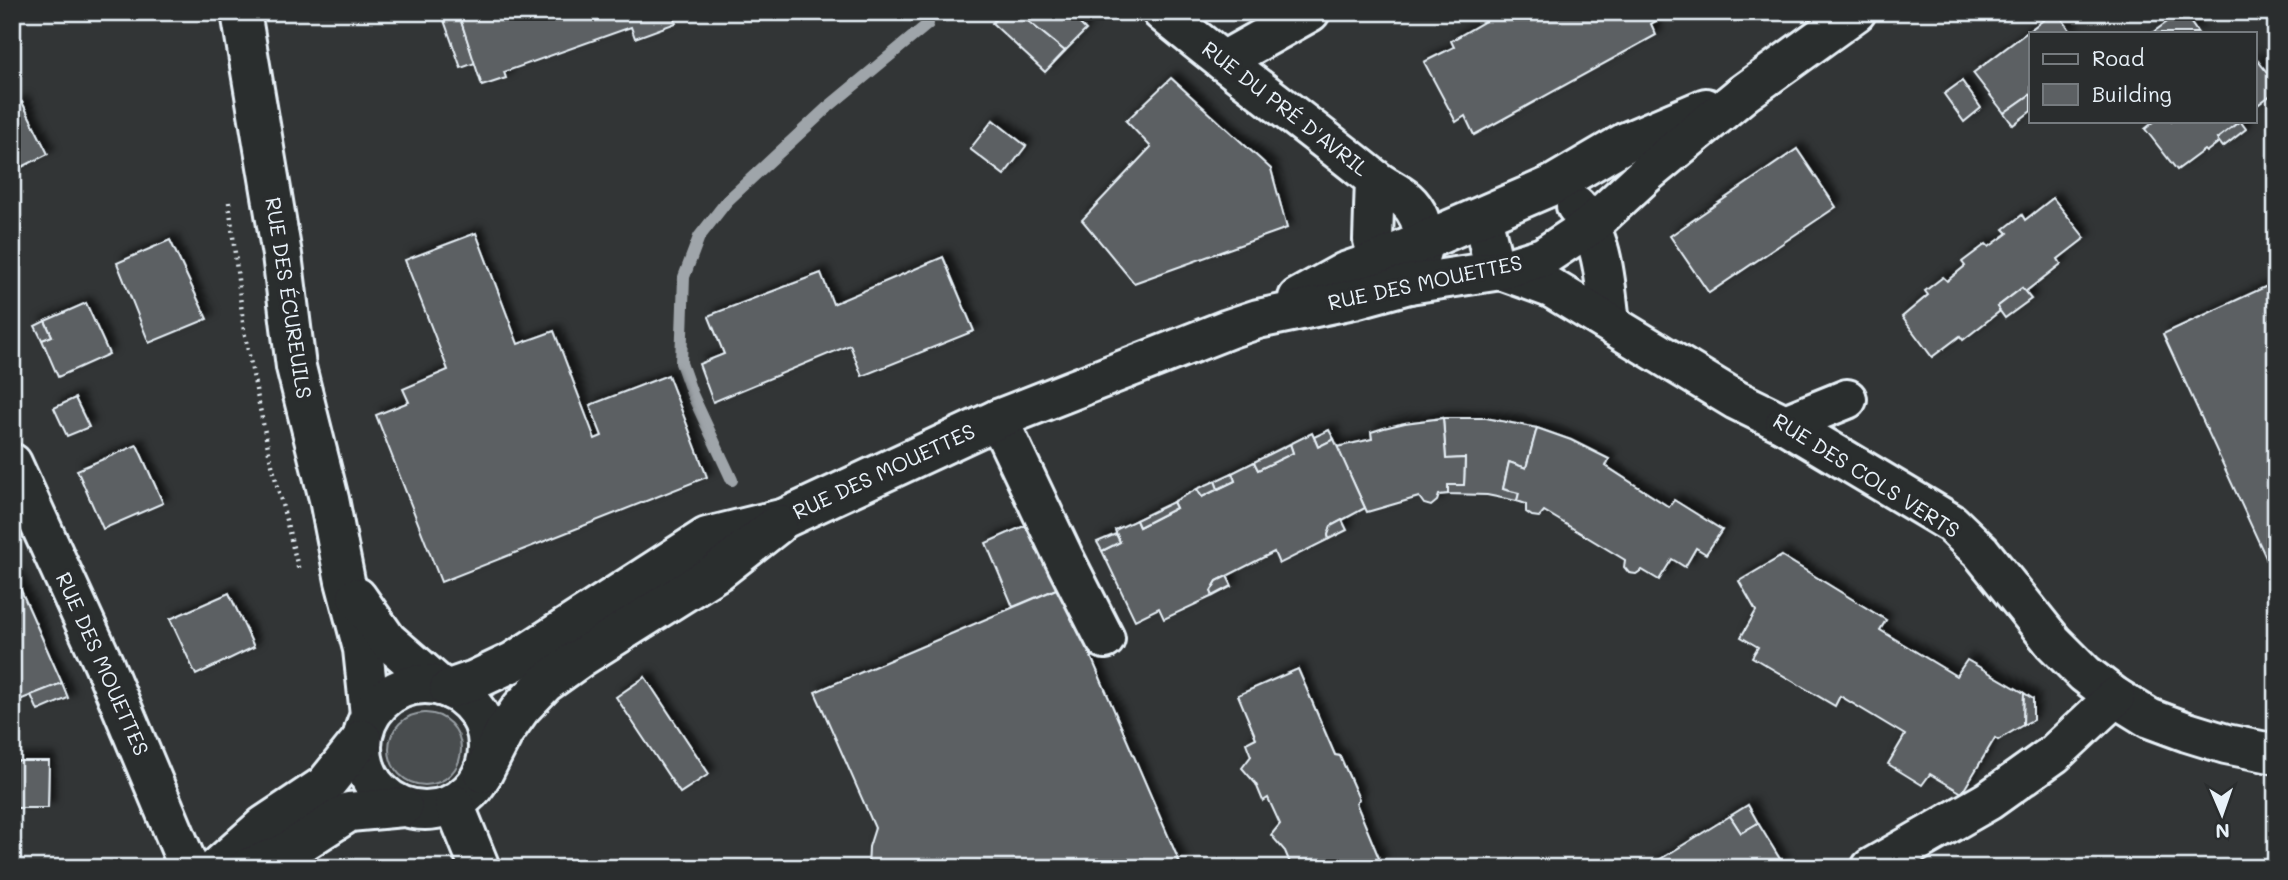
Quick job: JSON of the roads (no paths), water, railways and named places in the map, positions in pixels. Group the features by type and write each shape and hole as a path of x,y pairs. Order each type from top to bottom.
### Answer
{"street":[{"name":"RUE DES ÉCUREUILS","path":"241,12 282,255 296,367 363,649 366,727"},
{"name":"RUE DU PRÉ D'AVRIL","path":"1162,12 1375,179 1407,199 1419,218 1425,241"},
{"path":"1223,61 1310,12"},
{"name":"RUE DES MOUETTES","path":"444,687 475,681 513,662 707,537 785,518 998,419 1228,329 1409,284 1501,270 1544,257 1591,225 1646,174 1744,93 1856,12"},
{"name":"RUE DES MOUETTES","path":"1258,320 1345,272 1485,216 1551,186 1626,142 1744,93"},
{"name":"RUE DU PRÉ D'AVRIL","path":"1375,179 1373,240 1380,260"},
{"path":"1551,186 1578,208 1591,225 1601,260 1611,323"},
{"path":"1485,216 1485,229 1492,258 1501,270"},
{"path":"1380,260 1409,284 1425,241"},
{"name":"RUE DES COLS VERTS","path":"1501,270 1551,288 1611,323 1630,338 1737,400 1785,424 1951,523 1981,552 2053,642 2085,674 2115,697 2149,718 2187,732 2226,744 2276,754"},
{"path":"1785,424 1847,399"},
{"path":"998,419 1105,639"},
{"name":"RUE DES MOUETTES","path":"12,463 105,667 189,868"},
{"name":"RUE DES MOUETTES","path":"483,773 504,732 521,708 545,684 580,658 735,560 785,518"},
{"name":"RUE DES ÉCUREUILS","path":"345,582 387,640 444,687"},
{"path":"217,868 264,825 325,785 366,727 378,704 400,689 413,685 444,687 468,700 486,729 489,752 483,773 472,791 454,804 434,811 403,807 392,802 374,786 363,764 366,727"},
{"path":"1871,868 1988,801 2054,754 2115,697"},
{"path":"454,804 481,868"},
{"path":"247,868 282,855 349,812 403,807"}],"waterway":[{"path":"732,480 692,394 681,363 684,277 699,237 727,201 828,107 928,24"}]}
